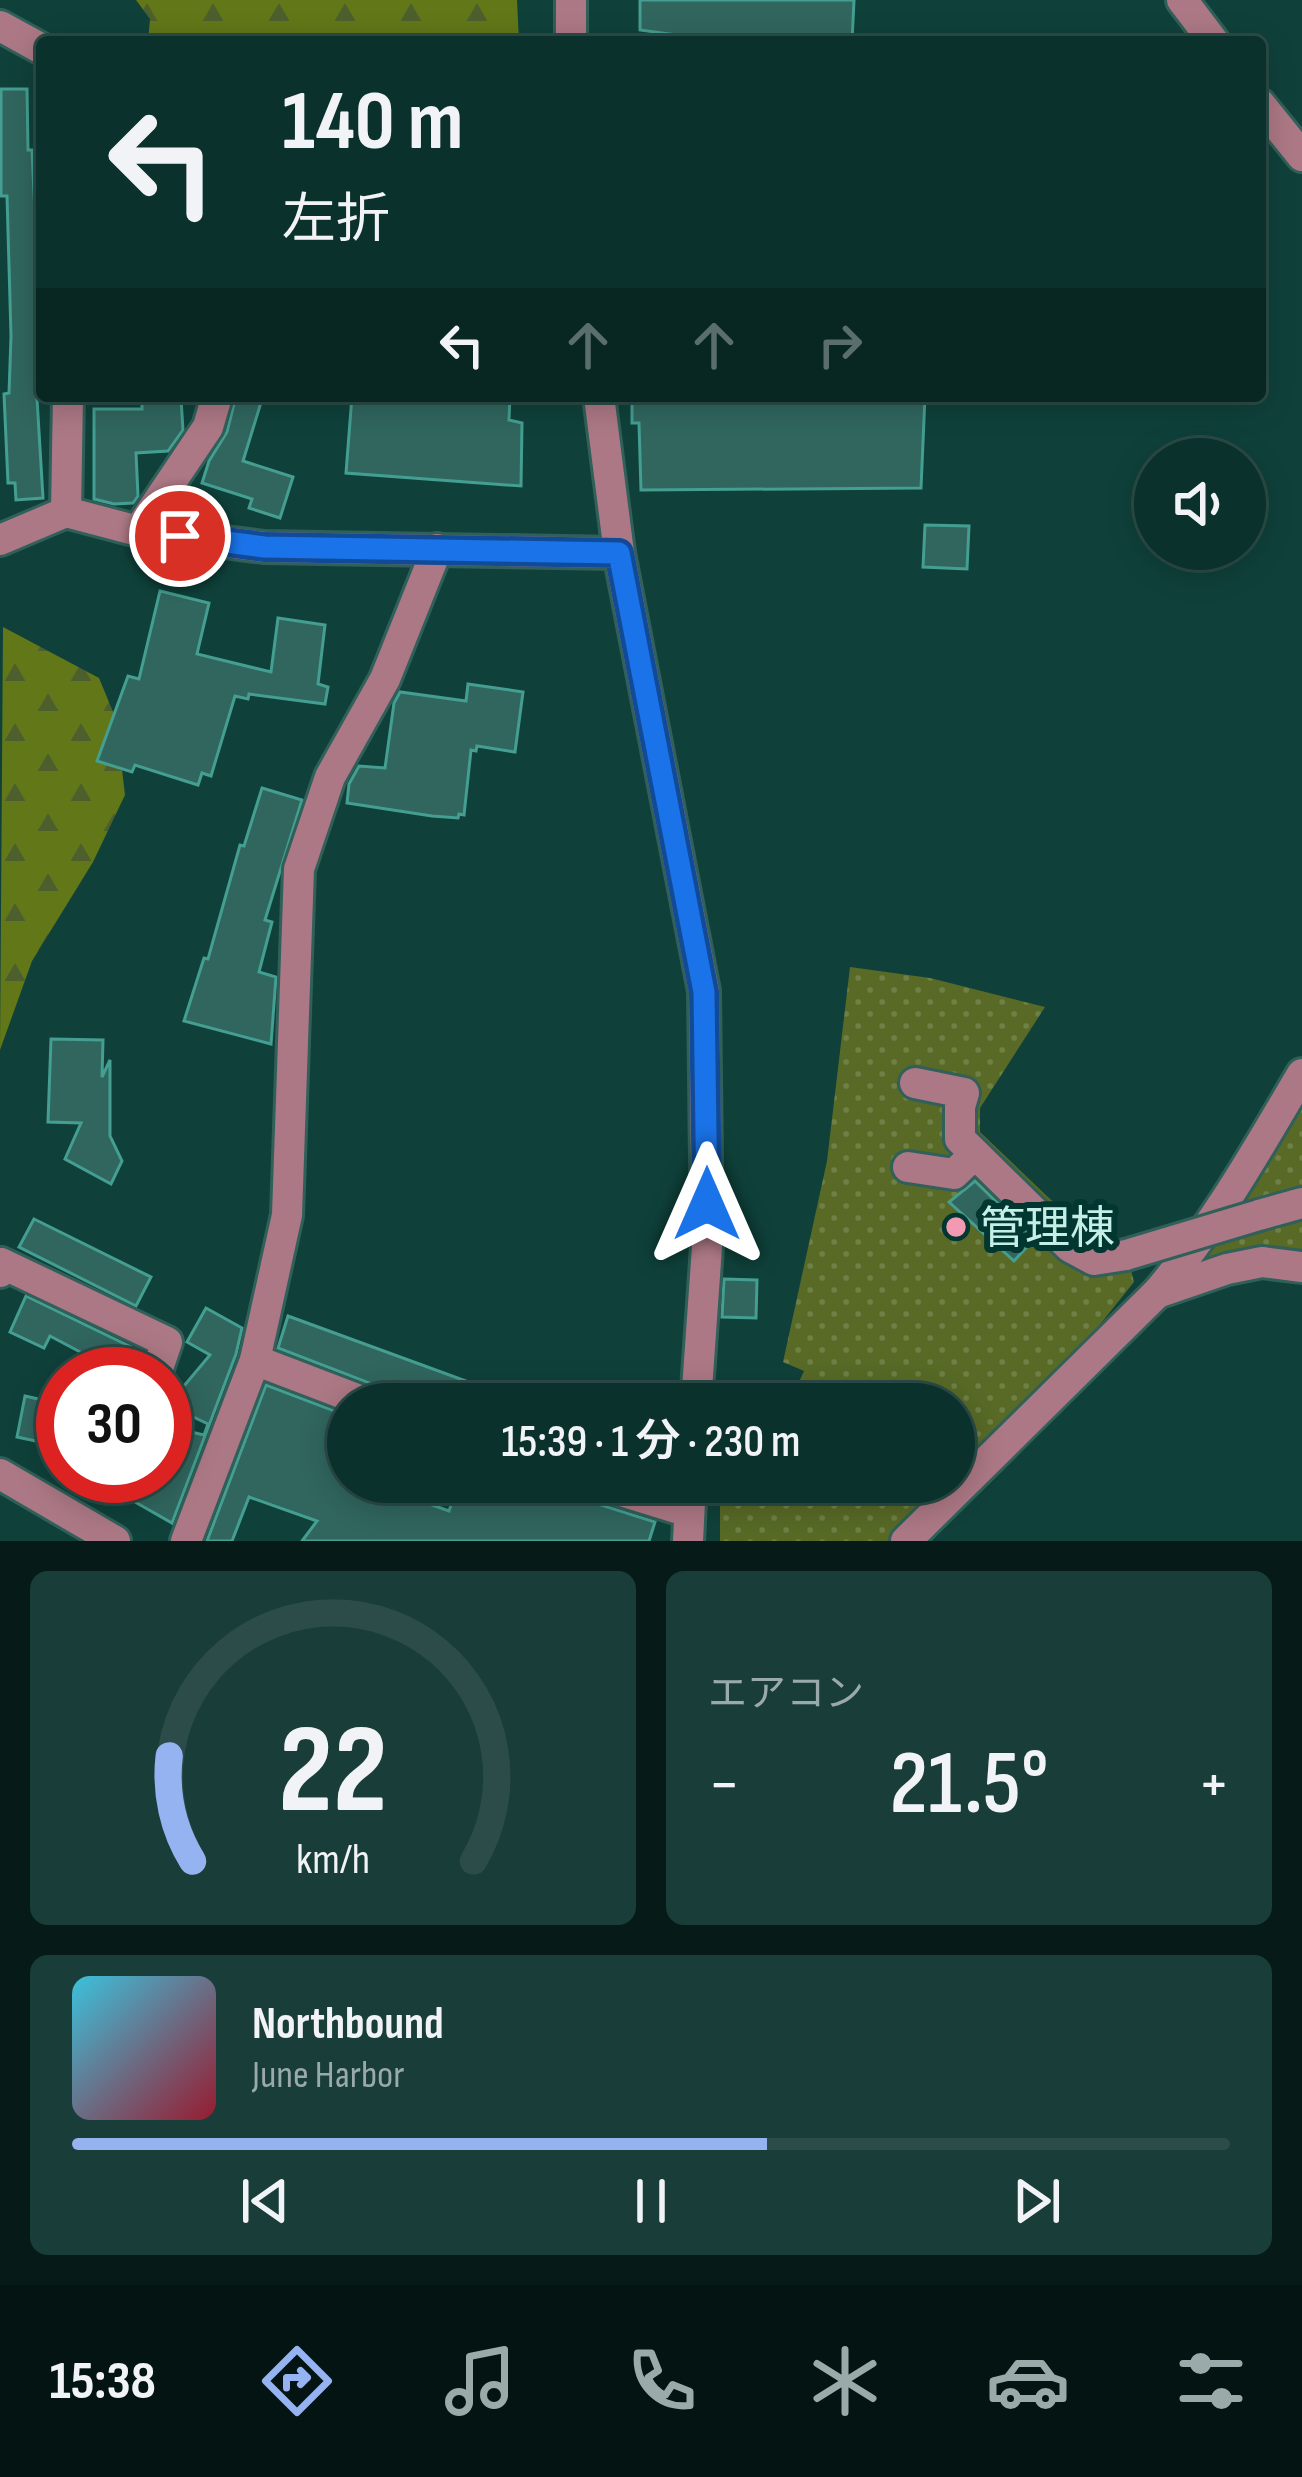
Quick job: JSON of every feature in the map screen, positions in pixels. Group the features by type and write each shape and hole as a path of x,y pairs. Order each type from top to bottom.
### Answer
{"street":[{"path":"571,0 572,36"},
{"path":"1182,0 1209,36"},
{"path":"0,26 36,47"},
{"path":"1266,111 1302,156"},
{"path":"66,512 68,402"},
{"path":"138,531 208,427 216,402"},
{"path":"600,402 619,553 704,992 706,1247 697,1383"},
{"path":"0,539 66,512 138,531 264,547 619,553"},
{"path":"186,1541 255,1360 286,1215 299,869 330,777 385,680 437,549"},
{"path":"906,1541 1157,1293 1245,1174 1302,1074"},
{"path":"915,1083 964,1093 960,1139 1070,1247 1094,1260 1126,1255 1302,1203"},
{"path":"908,1167 954,1174 976,1154"},
{"path":"1157,1293 1262,1262 1302,1268"},
{"path":"0,1272 1,1263 173,1331 167,1347"},
{"path":"255,1360 327,1388"},
{"path":"0,1474 115,1541"},
{"path":"660,1503 689,1512"}],"green space":[{"path":"136,0 517,0 519,36 149,36 150,19"},
{"path":"3,627 99,678 116,719 125,795 93,862 32,961 0,1050"},
{"path":"850,967 930,978 1045,1007 980,1108 980,1132 1094,1241 1125,1246 1134,1282 1005,1443 975,1473 975,1383 799,1383 804,1371 783,1362 827,1161"},
{"path":"1302,1078 1302,1267 1157,1293"},
{"path":"720,1503 944,1503 906,1541 720,1541"}],"building":[{"path":"640,0 854,0 852,36 684,36 640,30"},
{"path":"1,89 27,89 36,214 36,402 43,498 16,500 15,483 8,483 4,394 9,393 11,336 7,196 1,196"},
{"path":"142,402 181,402 183,430 168,451 136,453 138,496 133,503 94,499 94,409 142,409"},
{"path":"234,402 261,402 243,461 293,477 280,518 249,508 252,499 202,483 227,432"},
{"path":"352,402 510,402 509,420 522,423 521,486 346,473"},
{"path":"632,402 925,402 921,488 641,490 639,423 632,423"},
{"path":"925,525 969,526 967,569 923,567"},
{"path":"160,591 209,603 197,654 271,672 278,618 325,625 318,684 328,687 325,704 235,696 211,776 202,773 198,785 135,765 132,772 97,761 128,676 139,679"},
{"path":"468,684 523,692 515,752 477,746 476,751 471,750 464,815 432,816 347,803 349,784 359,766 385,768 394,703 400,692 466,701"},
{"path":"262,788 302,800 265,920 272,922 259,972 276,977 271,1044 184,1021"},
{"path":"51,1039 103,1040 102,1077 110,1060 110,1136 122,1161 111,1184 65,1159 81,1123 48,1122"},
{"path":"975,1181 1034,1239 1014,1261 949,1202"},
{"path":"34,1219 151,1277 136,1306 19,1247"},
{"path":"724,1279 757,1280 756,1318 722,1317"},
{"path":"26,1296 131,1347 71,1347 50,1336 42,1347 10,1332"},
{"path":"206,1308 242,1328 192,1470 192,1432 204,1435 208,1424 192,1416 192,1376 210,1355 187,1342"},
{"path":"288,1316 471,1383 369,1383 278,1348"},
{"path":"266,1385 327,1408 327,1503 427,1503 449,1511 452,1503 595,1503 655,1522 649,1541 302,1541 317,1521 249,1497 232,1541 207,1541"},
{"path":"25,1396 36,1398 36,1441 17,1437"},
{"path":"137,1503 180,1503 172,1523"}],"place":[{"name":"管理棟","path":"956,1227"}],"route":[{"path":"180,536 264,547 619,553 704,992 707,1204"}]}
